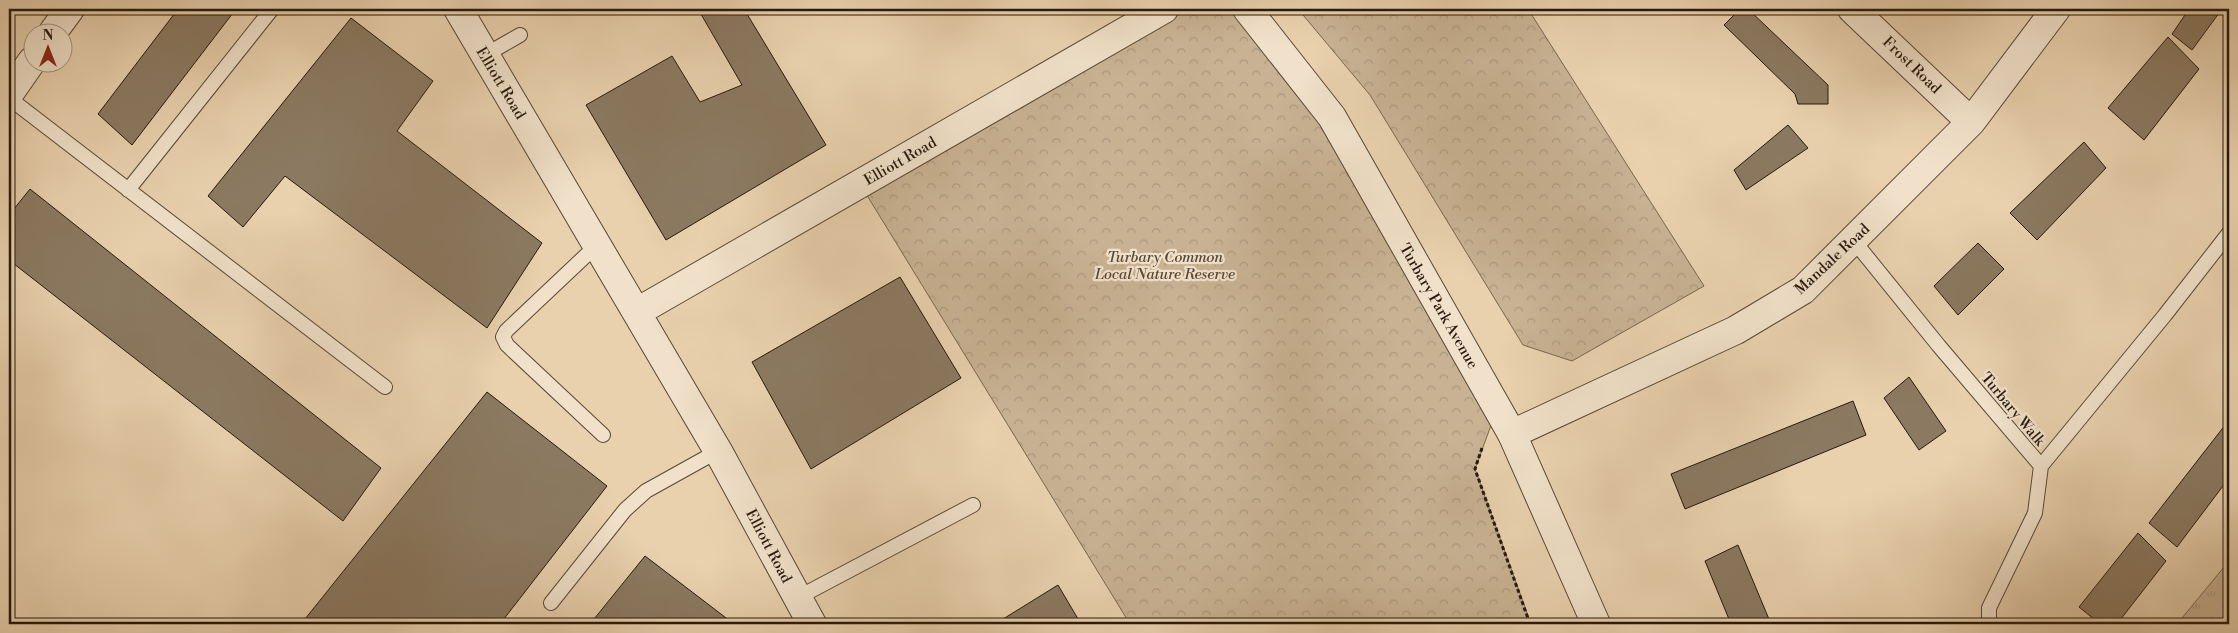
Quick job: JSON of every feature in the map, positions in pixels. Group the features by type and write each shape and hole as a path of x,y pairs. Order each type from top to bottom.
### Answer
{"street":[{"path":"60,22 70,9"},
{"name":"Elliott Road","path":"458,9 718,451 812,624"},
{"name":"Elliott Road","path":"636,312 1164,9"},
{"name":"Turbary Park Avenue","path":"1247,9 1332,117 1512,434 1596,624"},
{"name":"Frost Road","path":"1852,9 1971,122"},
{"name":"Mandale Road","path":"1512,434 1736,330 1803,290 1971,122 2056,9"},
{"path":"9,96 25,72"}],"lane":[{"path":"128,190 272,9"},
{"path":"485,55 520,35"},
{"path":"9,96 384,387"},
{"path":"2041,466 2166,315 2229,234"},
{"name":"Turbary Walk","path":"1854,241 2041,466 2035,514 1989,608 1988,624"},
{"path":"597,245 506,331 504,338 506,345 602,435"},
{"path":"550,603 625,510 646,491 718,451"},
{"path":"797,598 973,505"}],"path":[{"path":"1497,409 1475,469 1530,624"}],"green space":[{"name":"Turbary Common Local Nature Reserve","path":"1164,9 1247,9 1332,117 1497,409 1475,469 1531,624 1130,624 860,184"},
{"path":"1298,9 1528,9 1704,286 1572,361 1523,345 1370,95"},
{"path":"2229,561 2229,624 2177,624"}],"building":[{"path":"178,9 236,9 132,145 98,114"},
{"path":"698,9 744,9 826,145 666,240 586,105 672,56 700,102 742,85"},
{"path":"1740,9 1748,9 1828,85 1828,104 1798,104 1795,94 1724,25"},
{"path":"2189,9 2222,9 2192,50 2172,34"},
{"path":"351,18 433,81 397,131 542,243 487,328 285,176 243,227 208,196"},
{"path":"2168,37 2199,69 2144,140 2108,108"},
{"path":"1788,125 1808,148 1746,190 1734,170"},
{"path":"2084,142 2106,168 2037,240 2010,213"},
{"path":"30,189 381,468 343,521 9,260 9,215"},
{"path":"1978,243 2004,269 1958,315 1934,286"},
{"path":"900,277 961,378 811,469 752,362"},
{"path":"1909,377 1946,431 1919,450 1884,398"},
{"path":"487,392 607,486 500,624 301,624"},
{"path":"1853,401 1866,435 1685,509 1671,474"},
{"path":"2229,420 2229,478 2177,547 2149,523"},
{"path":"2138,533 2166,561 2117,624 2100,624 2079,607"},
{"path":"1738,545 1771,624 1731,624 1705,561"},
{"path":"645,556 734,624 590,624"},
{"path":"1058,585 1081,624 995,624"}]}
